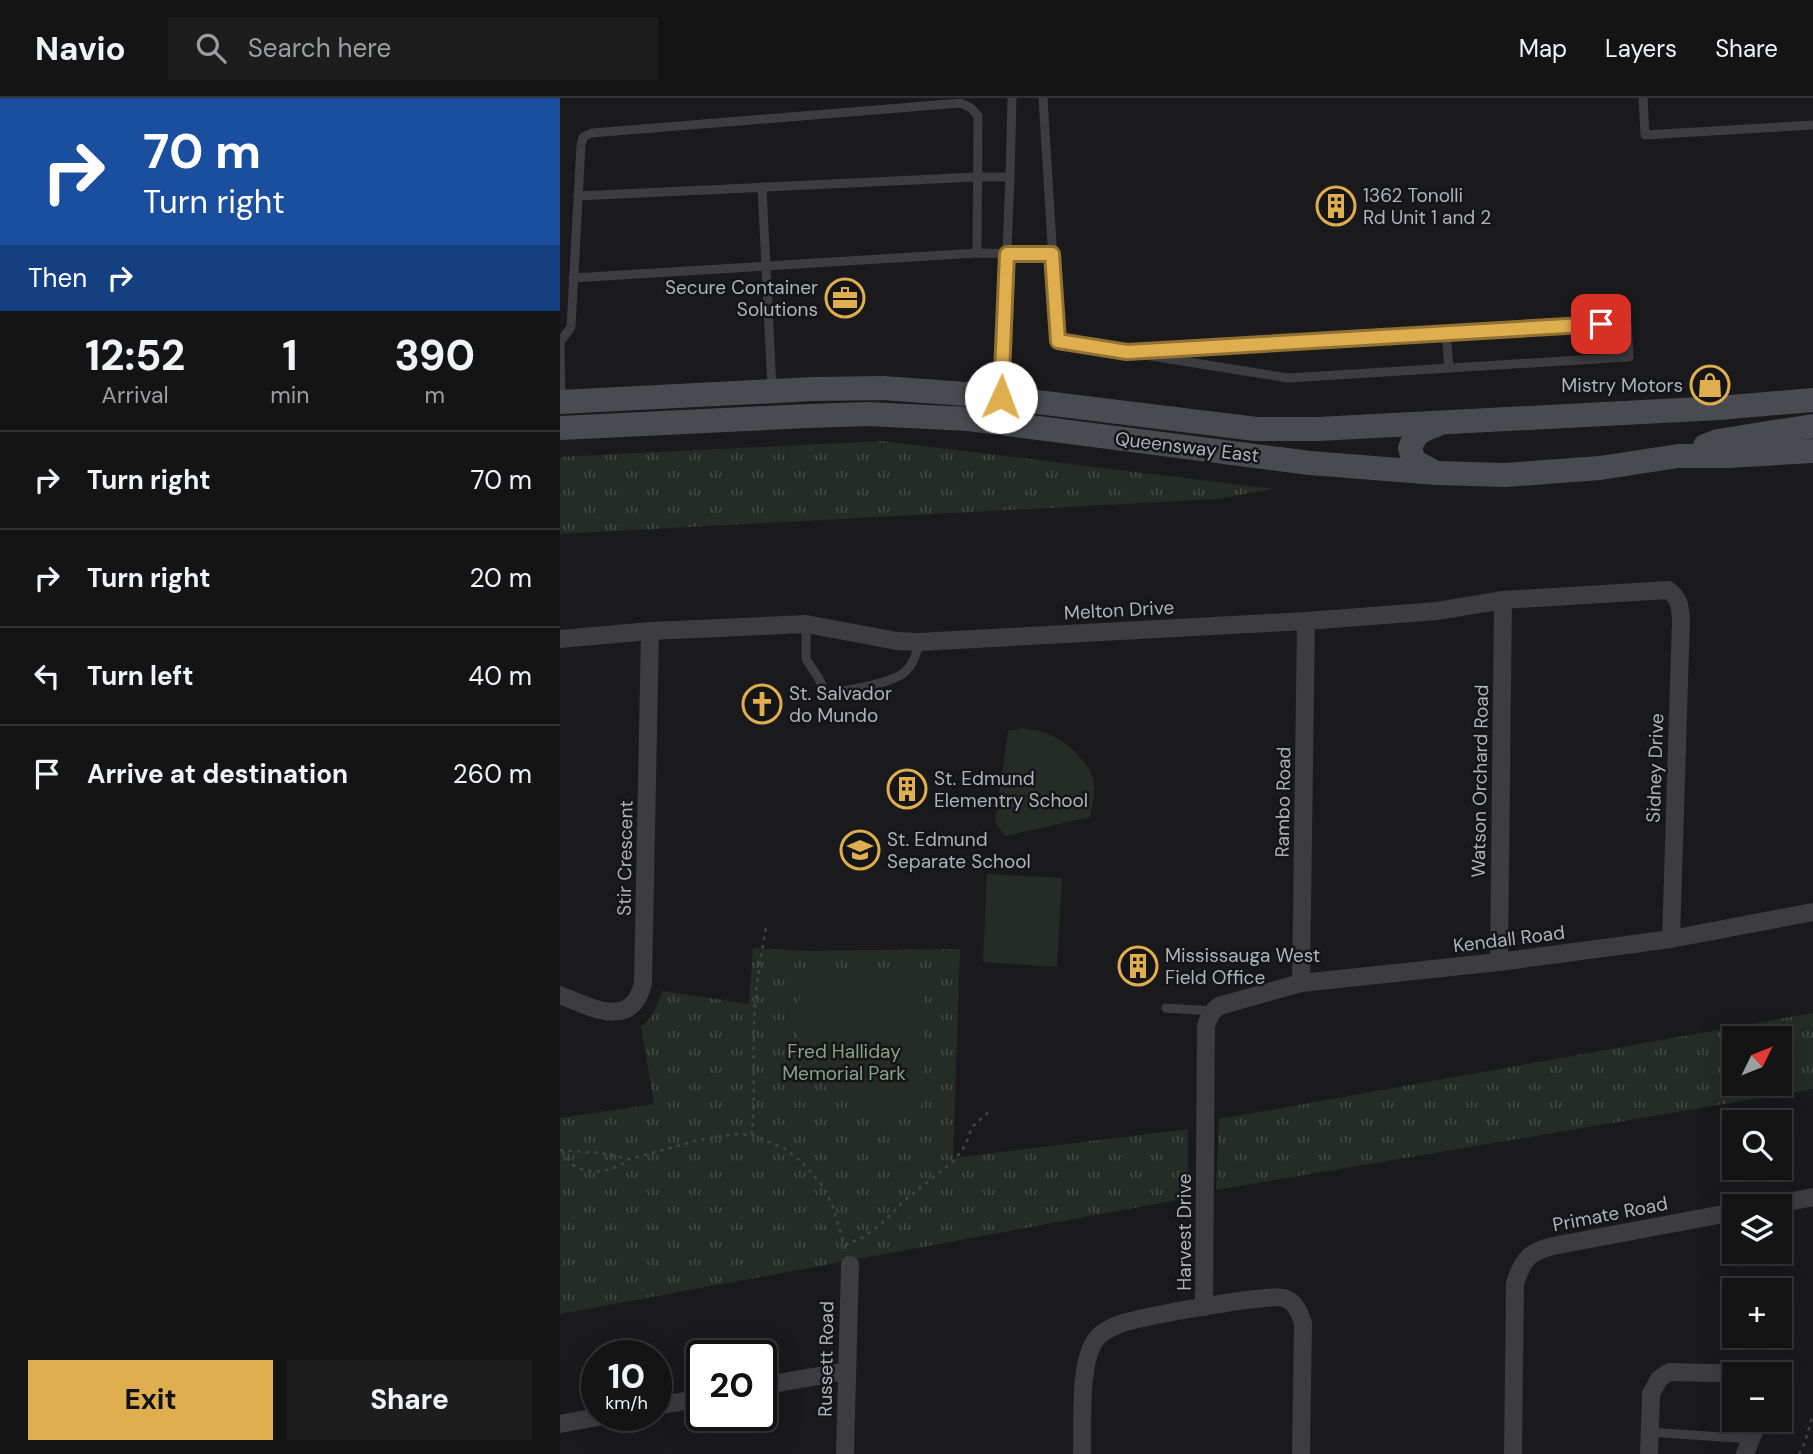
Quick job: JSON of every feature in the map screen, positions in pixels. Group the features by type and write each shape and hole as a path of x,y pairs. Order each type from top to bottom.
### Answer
{"main road":[{"name":"Queensway East","path":"561,402 883,388 1001,397 1256,429 1318,429 1705,409 1812,400"},
{"name":"Queensway East","path":"560,428 867,414 969,419 1310,463 1437,474 1505,475 1600,468 1678,456 1813,451"},
{"path":"1437,474 1414,461 1410,449 1414,438 1421,431 1440,423"},
{"path":"1678,456 1718,441 1813,426"},
{"path":"1728,456 1798,462 1813,467"}],"street":[{"name":"Melton Drive","path":"560,639 650,631 806,624 897,641 919,642 1306,621 1437,611 1503,600 1658,589 1668,590 1678,598"},
{"name":"Sidney Drive","path":"1671,939 1681,619 1678,598"},
{"name":"Watson Orchard Road","path":"1499,962 1503,600"},
{"name":"Rambo Road","path":"1301,983 1306,621"},
{"name":"Stir Crescent","path":"560,995 600,1012 614,1012 630,1007 641,992 650,631"},
{"name":"Kendall Road","path":"1212,1010 1301,983 1499,962 1671,939 1813,912"},
{"name":"Harvest Drive","path":"1082,1454 1084,1384 1087,1359 1095,1340 1122,1323 1205,1307 1206,1026 1212,1010"},
{"path":"1792,1201 1813,1197"},
{"name":"Primate Road","path":"1513,1454 1515,1283 1524,1260 1538,1250 1553,1246 1722,1214"},
{"name":"Russett Road","path":"845,1454 850,1265"},
{"path":"1205,1307 1274,1296 1286,1298 1298,1308 1303,1323 1304,1343 1301,1454"},
{"path":"777,1384 847,1371"},
{"path":"1649,1454 1651,1394 1659,1378 1669,1371 1722,1373"},
{"path":"560,1424 581,1420"}],"lane":[{"path":"1001,397 1012,98"},
{"path":"1043,98 1058,341 1288,378 1629,356 1626,322 1127,352"},
{"path":"1643,98 1646,135 1813,125"},
{"path":"561,402 560,343 571,327 581,145 583,137 592,133 961,103 971,108 978,116 976,253"},
{"path":"578,196 1010,177"},
{"path":"762,187 772,391"},
{"path":"573,278 976,253 1052,254"},
{"path":"1446,333 1448,368"},
{"path":"806,624 806,659 826,694 893,679 912,663 919,642"},
{"path":"1166,1009 1212,1010"},
{"path":"1650,1432 1747,1447"}],"path":[{"path":"752,1135 754,1026 758,973 766,928"},
{"path":"845,1245 862,1238 882,1223 906,1199 955,1160 966,1144 972,1127 990,1111"},
{"path":"561,1151 578,1168 611,1170 630,1159 699,1140 735,1134 752,1135 785,1148 802,1162 821,1184 832,1204 850,1265"},
{"path":"561,1151 578,1150 630,1159"},
{"path":"1799,1454 1813,1414"}],"green space":[{"path":"882,441 1275,489 1216,499 560,534 560,457"},
{"path":"1024,728 1053,736 1069,746 1083,761 1094,784 1090,817 1005,836 995,823 1008,731"},
{"path":"987,874 1062,878 1057,967 983,962"},
{"name":"Fred Halliday Memorial Park","path":"753,948 801,951 960,949 953,1158 1188,1129 1188,1198 560,1314 560,1118 654,1104 641,1027 652,1016 663,991 749,1004"},
{"name":"Fred Halliday Memorial Park","path":"803,977 913,977 925,987 921,1112 852,1103 830,1092 808,1065 797,1041 797,1015"},
{"path":"1813,1013 1813,1089 1792,1093 1792,1026 1740,1026"},
{"path":"1722,1029 1722,1096 1772,1096 1216,1190 1219,1119"}],"place":[{"name":"1362 Tonolli Rd Unit 1 and 2","path":"1336,206"},
{"name":"Secure Container Solutions","path":"845,298"},
{"name":"Mistry Motors","path":"1710,385"},
{"name":"St. Salvador do Mundo","path":"762,704"},
{"name":"St. Edmund Elementry School","path":"907,789"},
{"name":"St. Edmund Separate School","path":"860,850"},
{"name":"Mississauga West Field Office","path":"1138,966"}],"route":[{"path":"1001,397 1007,254 1052,254 1058,341 1127,352 1601,324"}]}
